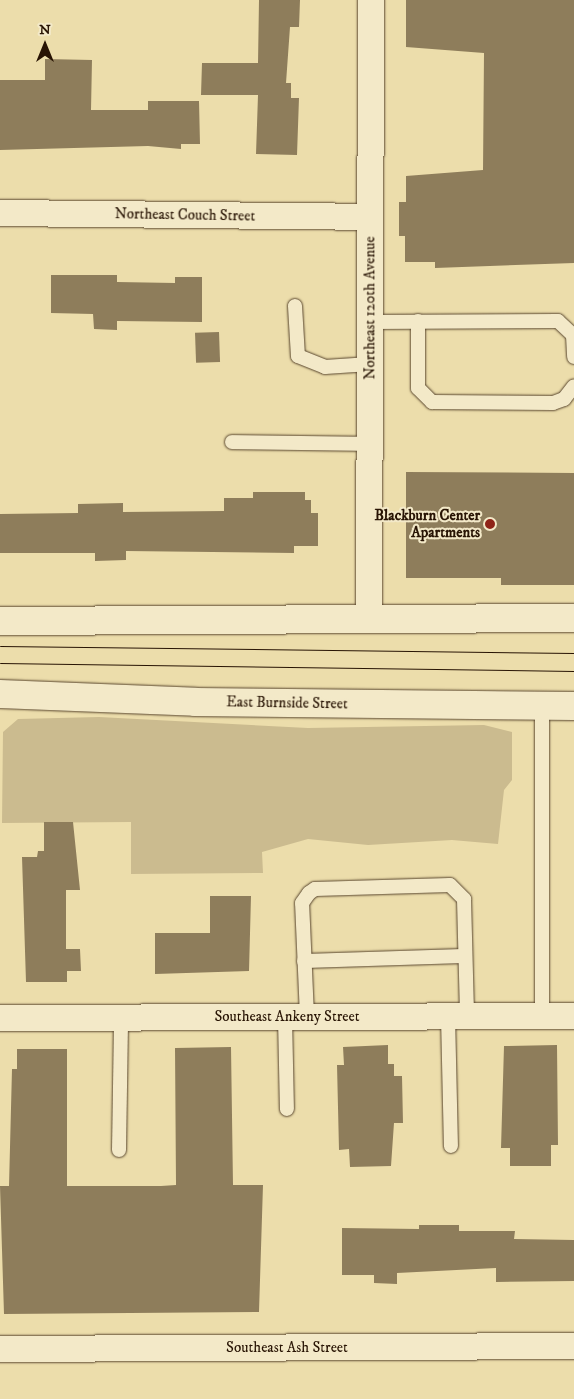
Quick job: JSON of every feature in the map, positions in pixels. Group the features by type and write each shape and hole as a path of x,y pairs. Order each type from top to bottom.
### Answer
{"street":[{"name":"Northeast 120th Avenue","path":"369,616 371,0"},
{"name":"Northeast Couch Street","path":"0,213 370,217"},
{"path":"0,621 369,616 574,618"},
{"name":"East Burnside Street","path":"0,694 205,702 574,706"},
{"name":"Southeast Ankeny Street","path":"0,1018 574,1016"},
{"name":"Southeast Ash Street","path":"0,1349 574,1346"}],"lane":[{"path":"295,306 298,356 325,366 370,364"},
{"path":"418,321 418,388 432,402 553,403 564,399 574,386"},
{"path":"370,322 558,321 573,335 574,358"},
{"path":"232,442 370,444"},
{"path":"542,705 542,1016"},
{"path":"287,1109 296,1016 304,961 302,903 309,893 450,885 459,890 464,899 464,956 458,1016 451,1146"},
{"path":"304,961 464,956"},
{"path":"119,1150 121,1017"}],"shaded area":[{"path":"99,717 308,728 484,725 512,732 512,780 504,790 498,844 452,840 368,845 308,839 262,852 263,873 131,874 131,822 2,823 3,732 18,719"}],"building":[{"path":"259,0 300,0 299,27 290,27 286,83 291,83 291,98 299,98 297,155 256,154 258,95 201,95 202,63 258,63"},
{"path":"406,0 574,0 574,263 435,268 435,262 405,262 405,236 399,236 399,202 406,202 406,176 483,170 484,53 406,47"},
{"path":"45,59 92,60 91,110 148,110 148,101 199,101 200,144 181,144 181,149 148,146 0,150 0,80 45,80"},
{"path":"51,275 117,275 117,282 175,283 175,277 202,277 202,322 117,321 117,330 94,329 93,314 51,313"},
{"path":"219,332 220,362 196,363 195,333"},
{"name":"Blackburn Center Apartments","path":"406,472 574,473 574,585 501,585 501,578 406,578"},
{"path":"253,492 305,492 305,500 311,500 311,513 318,513 318,546 294,546 294,553 126,551 126,560 95,561 95,553 0,553 0,514 78,513 78,504 123,503 123,512 224,511 224,498 253,498"},
{"path":"44,822 73,822 80,890 66,890 66,949 80,949 81,971 67,971 67,982 26,982 22,857 37,857 38,851 44,851"},
{"path":"210,896 251,896 249,971 155,974 155,933 210,933"},
{"path":"388,1045 388,1064 394,1064 394,1076 402,1076 403,1123 394,1123 391,1166 350,1167 349,1149 339,1150 337,1065 344,1065 343,1047"},
{"path":"557,1045 558,1145 551,1145 551,1166 510,1166 510,1148 501,1148 504,1046"},
{"path":"231,1047 233,1185 263,1185 259,1312 4,1314 0,1186 9,1186 12,1069 17,1069 17,1049 67,1049 67,1186 161,1186 176,1185 175,1048"},
{"path":"419,1225 459,1225 459,1231 515,1231 514,1239 574,1240 574,1281 496,1282 496,1268 397,1273 397,1284 374,1283 374,1275 342,1275 342,1228 419,1229"}],"tram line":[{"path":"0,646 574,653"},
{"path":"0,663 574,671"}],"place":[{"name":"Blackburn Center Apartments","path":"490,524"}]}
